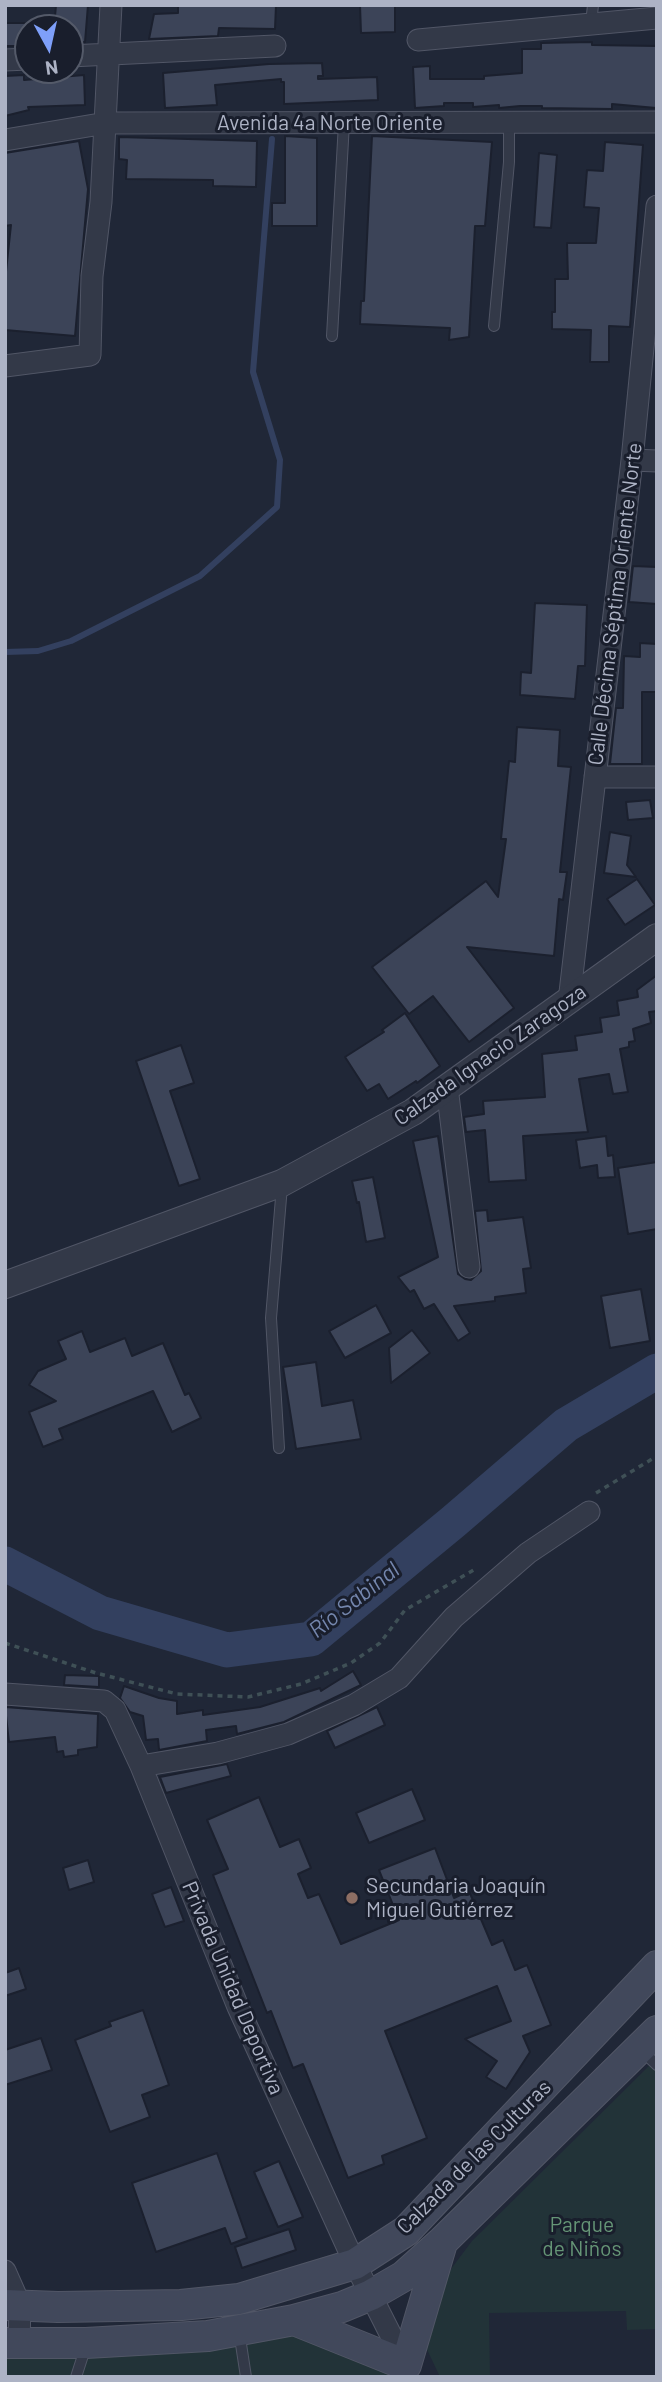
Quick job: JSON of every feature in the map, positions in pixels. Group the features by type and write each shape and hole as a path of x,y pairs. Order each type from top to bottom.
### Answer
{"main road":[{"name":"Calzada de las Culturas","path":"13,2305 181,2305 239,2299 355,2264 405,2231 657,1966"},
{"name":"Calzada de las Culturas","path":"12,2343 86,2343 208,2336 294,2320 342,2307 370,2295 404,2276 651,2048"},
{"path":"294,2320 409,2371 442,2242"}],"street":[{"path":"5,366 90,355 92,276 101,202 111,5"},
{"path":"418,40 592,15 657,18"},
{"path":"84,55 275,46"},
{"name":"Avenida 4a Norte Oriente","path":"5,140 106,123 657,122"},
{"name":"Calle Décima Séptima Oriente Norte","path":"569,1001 632,460 657,206"},
{"path":"632,460 657,461"},
{"path":"595,777 657,777"},
{"name":"Calzada Ignacio Zaragoza","path":"5,1285 282,1183 413,1112 657,937"},
{"path":"447,1087 469,1267"},
{"path":"141,1766 218,1753 288,1734 354,1706 399,1678 454,1617 528,1553 589,1512"},
{"name":"Privada Unidad Deportiva","path":"5,1694 95,1700 104,1702 115,1710 141,1766 238,2007 355,2264 409,2371"},
{"path":"5,2271 13,2305 12,2343"}],"lane":[{"path":"495,326 509,162 509,122"},
{"path":"332,336 344,123"},
{"path":"279,1448 271,1318 282,1183"},
{"path":"239,2331 246,2377"},
{"path":"76,2377 86,2343"}],"path":[{"path":"5,1643 96,1674 177,1694 248,1698 301,1684 351,1663 380,1643 405,1610 441,1591"}],"green space":[{"name":"Parque de Niños","path":"657,2058 657,2329 627,2330 626,2311 489,2313 490,2377 440,2377 423,2341 427,2301 472,2241"},
{"path":"301,2333 399,2377 5,2377 5,2353"}],"building":[{"path":"56,5 88,5 85,42 84,14 55,14"},
{"path":"178,5 276,5 275,29 219,28 218,36 149,39 154,14 178,13"},
{"path":"360,5 395,5 395,32 361,33"},
{"path":"5,23 14,23 14,46 5,46"},
{"path":"592,42 592,45 657,46 656,108 612,104 612,109 542,106 499,108 499,105 473,107 473,103 444,103 444,106 415,108 413,67 430,66 430,79 484,79 484,76 522,73 522,49 541,49 541,43"},
{"path":"322,63 323,76 318,76 318,79 377,77 378,100 284,104 284,82 281,82 281,79 215,85 217,105 165,108 163,73 269,64"},
{"path":"84,75 85,105 28,107 29,110 5,116 5,76 14,76 14,84 84,84"},
{"path":"285,136 317,138 317,226 272,226 272,203 285,203"},
{"path":"372,136 492,142 485,226 475,226 469,337 449,340 450,328 360,324 361,301 364,301"},
{"path":"119,137 257,141 256,187 213,186 213,180 126,179 127,160 119,159"},
{"path":"79,141 88,189 75,336 5,330 5,281 11,225 5,226 5,153"},
{"path":"605,142 643,145 630,327 609,326 609,362 590,362 591,330 552,329 552,312 555,312 555,279 568,279 567,243 596,243 599,208 584,207 587,170 603,171"},
{"path":"539,153 557,155 551,228 534,227"},
{"path":"633,566 657,567 657,604 629,602"},
{"path":"535,603 587,605 585,666 578,666 575,699 520,695 521,672 531,673"},
{"path":"640,643 657,644 657,692 642,692 642,764 610,764 616,708 623,708 624,656 640,657"},
{"path":"517,727 560,730 558,766 571,767 560,872 567,872 563,900 559,899 554,956 467,947 514,1008 469,1042 433,996 409,1014 372,967 486,881 498,897 506,839 501,839 509,761 515,762"},
{"path":"650,800 653,818 628,820 626,802"},
{"path":"610,832 631,836 627,865 636,877 604,873"},
{"path":"637,879 655,905 625,925 607,899"},
{"path":"657,975 657,1011 649,1012 651,1023 633,1029 635,1041 629,1042 629,1047 620,1049 628,1092 613,1094 609,1074 579,1079 588,1132 523,1136 526,1180 489,1182 485,1130 466,1132 464,1117 484,1114 483,1101 545,1097 542,1054 577,1050 575,1036 602,1032 600,1018 619,1015 617,1001 638,997 637,990"},
{"path":"405,1013 440,1066 388,1099 379,1084 367,1091 345,1057 384,1032 382,1030"},
{"path":"181,1045 194,1083 170,1091 200,1179 179,1186 136,1061"},
{"path":"438,1136 458,1274 471,1280 481,1271 475,1211 487,1210 488,1221 523,1217 531,1268 523,1269 526,1293 495,1297 495,1301 454,1306 470,1333 458,1341 434,1304 424,1309 414,1290 410,1292 398,1277 438,1257 413,1141"},
{"path":"606,1136 608,1156 613,1155 615,1177 598,1178 597,1165 580,1168 576,1140"},
{"path":"657,1162 657,1229 628,1234 618,1168"},
{"path":"373,1177 385,1238 366,1242 359,1202 357,1203 352,1181"},
{"path":"641,1289 650,1341 610,1348 601,1296"},
{"path":"376,1305 391,1333 345,1358 329,1331"},
{"path":"412,1330 430,1353 391,1383 389,1348"},
{"path":"82,1331 90,1352 125,1338 132,1356 163,1343 185,1395 189,1393 201,1418 172,1432 153,1391 59,1429 63,1439 43,1447 29,1412 56,1401 29,1385 38,1371 66,1359 58,1341"},
{"path":"316,1362 322,1406 353,1400 361,1439 296,1449 283,1367"},
{"path":"353,1671 361,1685 284,1722 237,1734 236,1726 206,1730 207,1741 159,1750 158,1739 146,1740 143,1716 130,1712 120,1698 124,1686 177,1701 177,1714 203,1710 203,1715 260,1707 320,1688 321,1691"},
{"path":"65,1675 99,1676 99,1687 64,1685"},
{"path":"5,1707 98,1714 97,1747 78,1750 78,1755 64,1757 63,1751 57,1752 55,1737 9,1742"},
{"path":"377,1707 385,1725 335,1748 327,1731"},
{"path":"227,1764 231,1776 166,1793 160,1777"},
{"path":"412,1789 425,1820 369,1843 356,1813"},
{"path":"259,1797 280,1847 299,1839 311,1868 298,1874 308,1898 319,1894 341,1944 399,1920 379,1870 435,1848 454,1898 469,1891 492,1945 503,1940 515,1970 527,1965 551,2025 523,2036 530,2052 506,2089 486,2077 497,2061 465,2039 511,2021 497,1986 385,2031 427,2138 382,2156 384,2164 348,2178 303,2064 293,2068 271,2011 267,2013 213,1875 228,1869 207,1820"},
{"path":"88,1860 94,1882 69,1890 63,1868"},
{"path":"171,1887 184,1921 165,1927 152,1894"},
{"path":"19,1968 26,1989 5,1996 5,1973"},
{"path":"143,2010 169,2085 142,2095 150,2117 110,2132 75,2040 111,2026 109,2022"},
{"path":"41,2038 52,2070 5,2085 5,2050"},
{"path":"217,2153 247,2238 231,2244 225,2228 156,2252 132,2183"},
{"path":"279,2161 303,2217 278,2227 254,2172"},
{"path":"289,2229 296,2250 242,2268 235,2247"}],"waterway":[{"path":"5,652 38,651 71,641 200,576 277,507 280,460 253,372 272,139"},
{"name":"Río Sabinal","path":"5,1564 100,1613 227,1650 311,1639 566,1425 657,1371"}],"place":[{"name":"Secundaria Joaquín Miguel Gutiérrez","path":"352,1898"}]}
